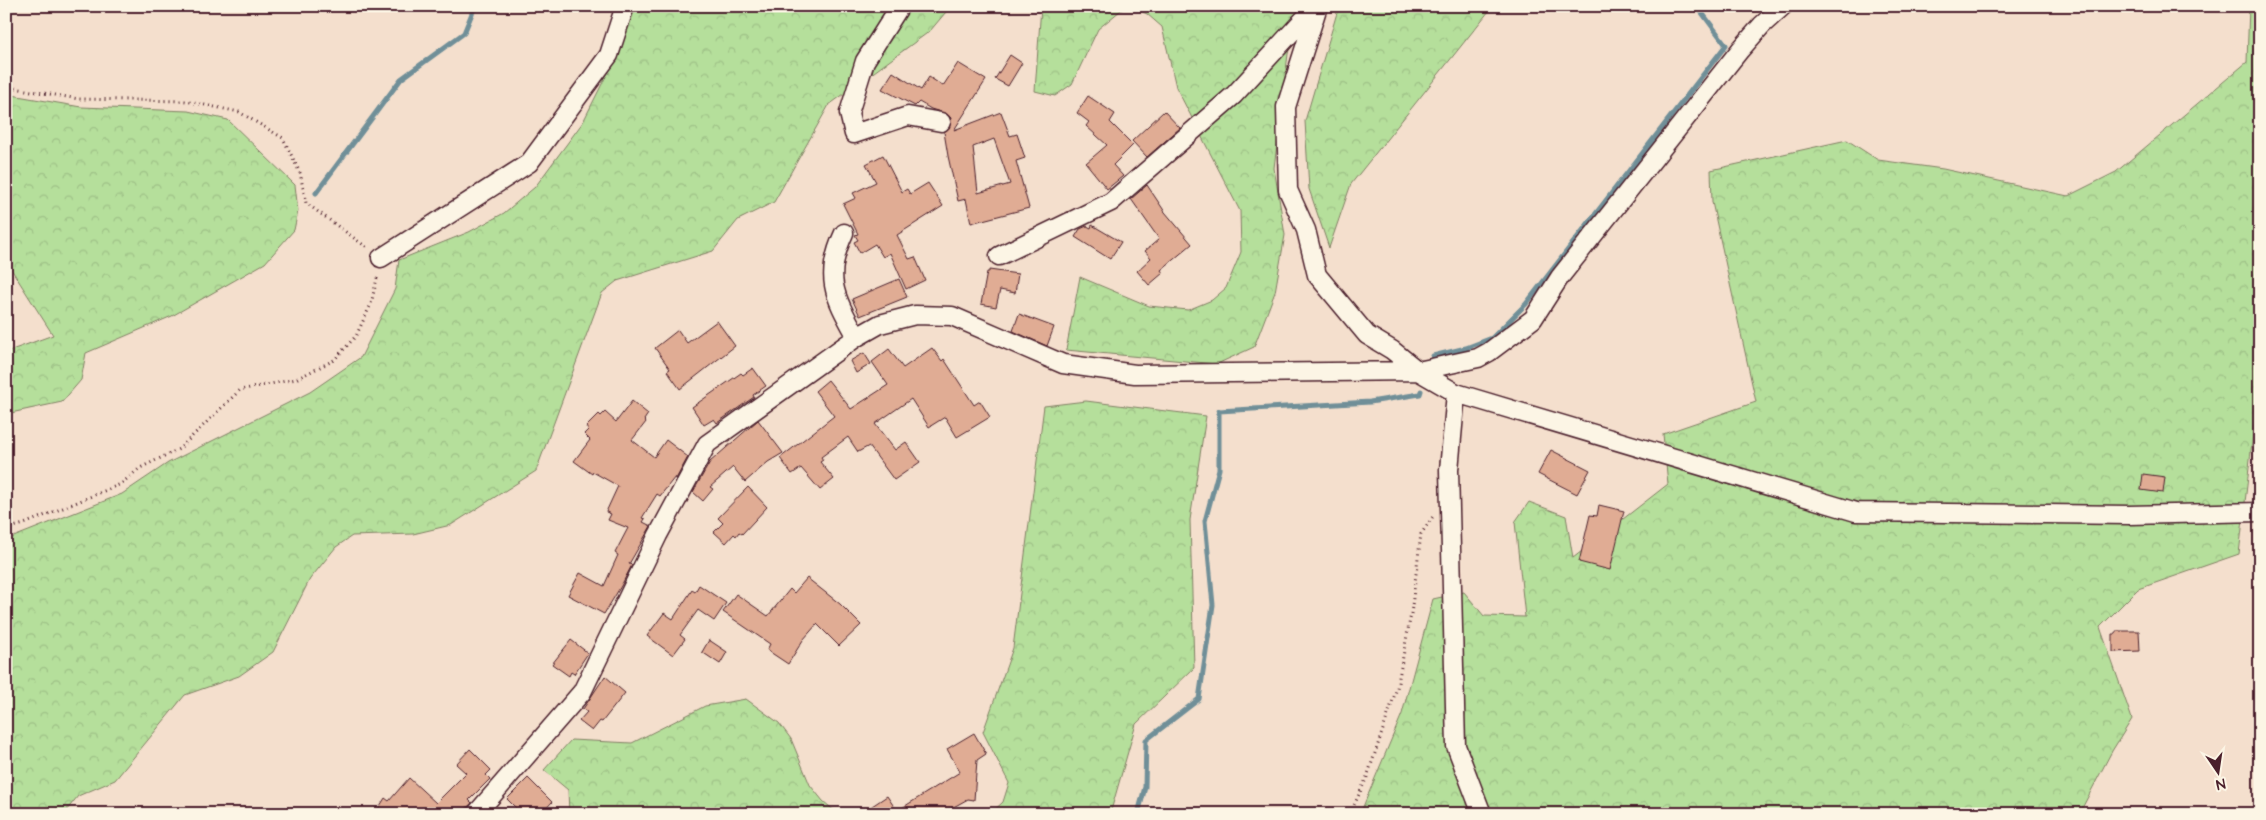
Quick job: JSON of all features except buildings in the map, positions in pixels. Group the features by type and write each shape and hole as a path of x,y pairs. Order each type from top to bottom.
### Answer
{"street":[{"path":"381,258 529,163 609,55 625,6"},
{"path":"900,6 865,61 849,113 854,134 908,116 941,122"},
{"path":"999,256 1111,202 1234,95 1316,6"},
{"path":"1316,6 1286,107 1288,190 1306,230 1317,275 1367,335 1392,350 1418,371 1456,393 1856,512 2130,515 2260,512"},
{"path":"476,814 582,692 658,535 707,444 857,337 880,324 915,314 952,316 1063,364 1135,374 1418,371 1478,358 1490,352 1533,319 1560,277 1740,50 1762,25 1783,6"},
{"path":"844,233 836,250 832,273 836,299 857,337"},
{"path":"1456,393 1449,470 1456,746 1482,814"}],"path":[{"path":"6,84 14,88 79,99 185,101 239,112 283,138 300,173 306,203 381,258 371,304 356,336 334,360 296,379 240,390 178,449 140,468 121,484 24,524 6,529"},
{"path":"1350,814 1367,777 1397,688 1411,614 1421,534 1450,492"}],"green space":[{"path":"635,6 951,6 930,31 829,105 774,202 738,220 713,251 617,281 602,293 536,471 451,525 413,534 352,536 336,547 310,579 273,652 239,676 185,695 115,780 78,796 66,811 67,814 6,814 6,540 122,494 168,463 310,392 361,357 395,289 399,260 469,232 504,213 535,187 583,122 623,42"},
{"path":"1041,6 1126,6 1098,29 1072,84 1055,96 1035,91"},
{"path":"1131,6 1299,6 1288,54 1274,168 1285,235 1275,292 1254,347 1217,364 1066,350 1080,277 1149,306 1188,310 1212,300 1226,288 1241,252 1240,211 1176,87 1162,27 1147,14"},
{"path":"1339,6 1493,6 1351,184 1329,248 1309,189 1305,121"},
{"path":"2249,6 2260,6 2260,418 2254,425 2239,554 2138,589 2100,627 2132,719 2112,751 2079,814 1360,814 1402,714 1433,599 1464,592 1484,616 1525,617 1515,522 1529,502 1566,516 1573,558 1668,484 1663,434 1756,402 1712,202 1711,170 1847,140 1878,160 1943,169 2068,196 2116,172 2247,62"},
{"path":"6,94 81,107 188,111 228,120 295,185 298,211 294,230 265,263 172,316 86,353 81,380 62,402 6,414 6,352 53,335 6,261"},
{"path":"1086,401 1206,416 1190,520 1194,668 1136,724 1110,814 990,814 1003,802 1009,783 983,732 1013,648 1044,406"},
{"path":"746,699 779,723 791,739 810,785 823,801 838,814 569,814 568,790 544,770 571,740 632,743 705,706"}],"waterway":[{"path":"316,193 401,79 464,33 475,6"},
{"path":"1432,359 1433,356 1466,348 1492,338 1526,304 1726,45 1697,6"},
{"path":"1138,814 1145,787 1146,740 1199,699 1213,605 1205,521 1219,469 1219,411 1370,402 1420,394 1421,391"}]}
